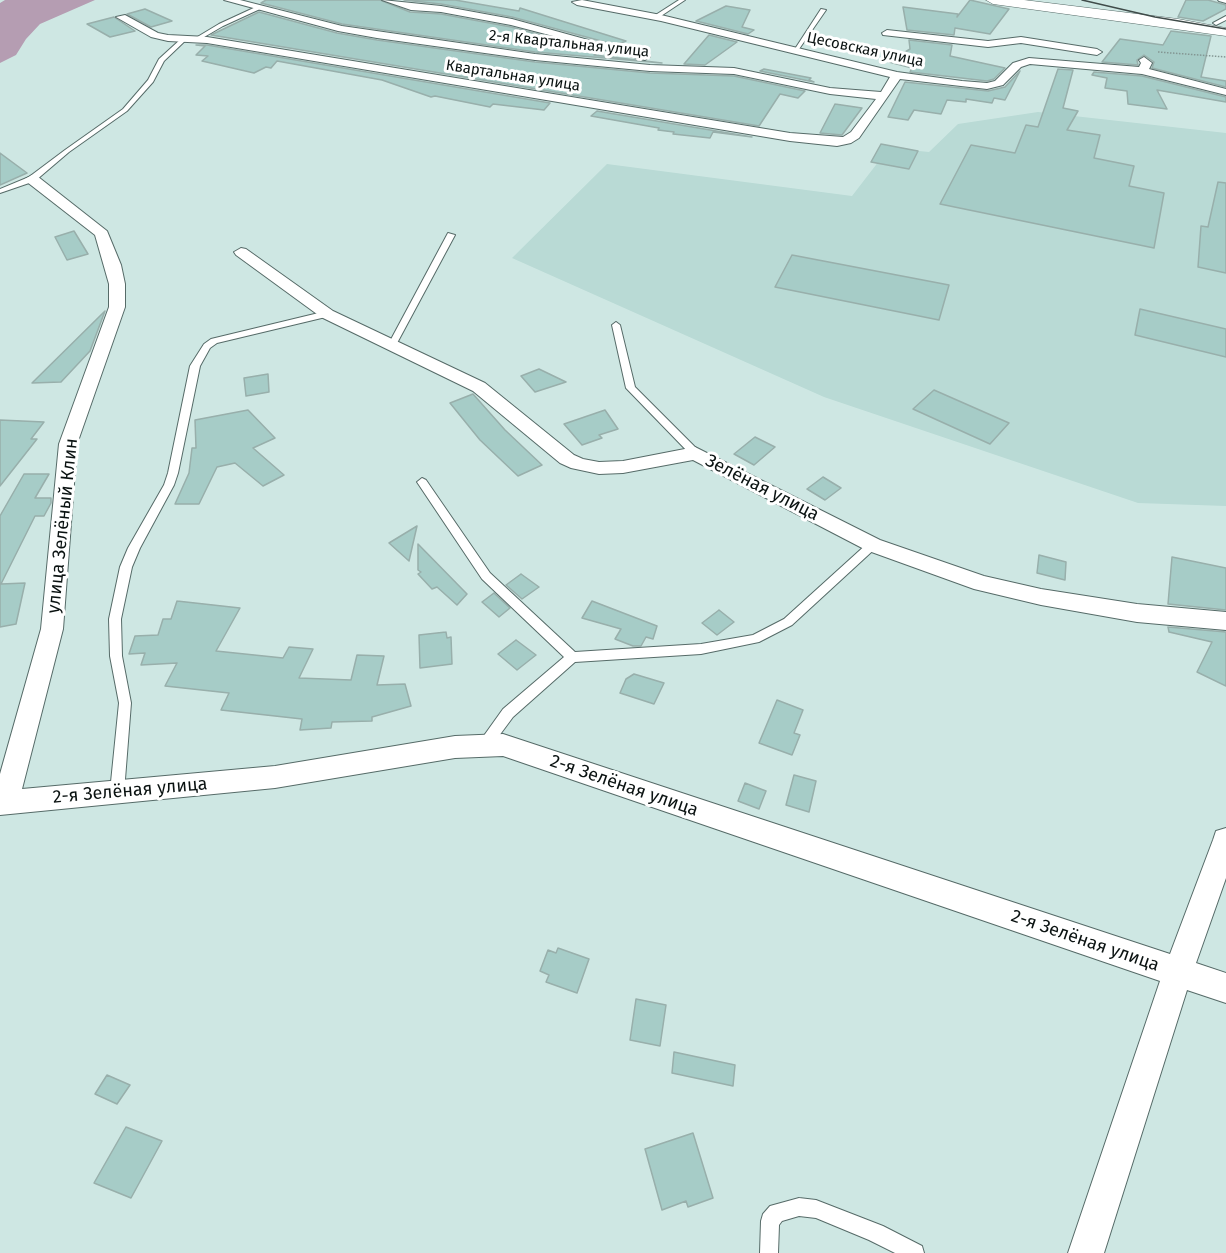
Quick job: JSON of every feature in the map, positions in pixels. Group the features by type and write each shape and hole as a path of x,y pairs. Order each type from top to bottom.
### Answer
{"main road":[{"path":"993,0 1081,3 1223,22"},
{"path":"1081,3 1198,27 1223,22"}],"street":[{"name":"2-я Квартальная улица","path":"229,0 377,35 535,57 683,70 741,72 811,88 884,96"},
{"path":"387,0 418,8 441,9 512,21 642,56 683,70"},
{"name":"Цесовская улица","path":"577,2 656,17 897,75 992,85 1001,82 1020,64 1034,61 1143,66 1226,92"},
{"name":"Квартальная улица","path":"121,17 155,34 197,39 779,136 837,142 847,140 855,135 884,96"},
{"name":"Цесовская улица","path":"887,33 988,44 1016,40 1108,54"},
{"name":"Цесовская улица","path":"1131,57 1143,66"},
{"path":"884,96 897,75"},
{"name":"улица Зелёный Клин","path":"3,803 52,629 68,444 117,307 117,284 102,234 94,225 33,179"},
{"name":"Зелёная улица","path":"242,252 327,314 479,387 567,459 578,464 599,468 623,467 695,453 873,545 982,583 1041,597 1137,613 1226,621"},
{"name":"2-я Зелёная улица","path":"3,803 275,777 485,744 522,750 610,782 1226,988"},
{"path":"1086,1253 1178,972 1226,840"}],"lane":[{"path":"656,17 682,0"},
{"path":"1221,0 1226,1"},
{"path":"197,39 258,8"},
{"path":"795,51 823,10"},
{"path":"0,191 33,179 67,150 125,110 152,81 161,60 184,39"},
{"path":"392,345 451,235"},
{"path":"117,792 125,703 116,656 115,620 126,567 173,473 195,366 207,346 214,341 327,314"},
{"path":"616,325 631,388 695,453"},
{"path":"422,482 486,576 572,657"},
{"path":"485,744 508,713 572,657 701,650 755,639 789,622 873,545"},
{"path":"769,1253 770,1221 777,1213 800,1207 816,1209 842,1219 915,1253"}],"path":[{"path":"1143,66 1161,51 1226,57"}],"shaded area":[{"path":"5,0 95,0 40,24 26,39 16,55 0,63 0,3"},
{"path":"1038,112 1226,133 1226,506 1138,503 824,397 512,258 607,164 852,196 889,148 929,152 958,124"}],"building":[{"path":"266,0 380,0 410,12 441,14 511,27 602,51 594,55 662,63 535,52 342,24 261,3"},
{"path":"404,0 455,0 519,11 520,8 626,41 616,45 512,17 441,4"},
{"path":"970,0 1009,9 990,34 955,28 954,35 907,30 903,7 958,14 957,17"},
{"path":"1186,0 1208,0 1226,5 1226,9 1203,21 1178,17"},
{"path":"726,6 750,10 742,27 754,30 748,34 696,21"},
{"path":"145,9 172,21 151,27 127,14"},
{"path":"259,12 337,33 377,40 535,62 650,73 734,76 805,91 798,98 780,94 759,126 211,35"},
{"path":"114,17 135,31 110,37 87,24"},
{"path":"1171,31 1211,36 1201,77 1226,81 1226,87 1152,68 1154,62 1144,55 1137,60 1138,65 1102,62 1120,39 1163,45"},
{"path":"709,35 737,42 705,65 684,64"},
{"path":"909,40 952,45 950,56 1005,68 994,79 987,81 910,72 912,68 889,62 910,49"},
{"path":"196,45 207,45 550,103 544,110 493,104 490,107 431,97 382,80 277,61 271,68 266,67 254,73 202,61 208,56 196,55 205,46"},
{"path":"764,69 811,78 809,80 814,82 760,71"},
{"path":"1058,69 1073,70 1063,108 1078,111 1067,130 1100,135 1094,158 1134,166 1129,186 1164,193 1154,248 940,204 971,145 1015,153 1026,125 1038,127"},
{"path":"1020,71 1005,100 994,98 992,103 966,99 966,102 947,100 941,114 914,110 908,120 888,117 905,82 988,91 1005,87"},
{"path":"1094,72 1142,76 1226,97 1226,102 1157,90 1167,109 1128,104 1127,91 1105,88 1107,78 1092,75"},
{"path":"835,104 862,108 842,135 820,133"},
{"path":"597,111 752,137 713,132 710,138 673,134 674,132 658,130 659,128 591,116"},
{"path":"881,144 918,151 909,169 871,162"},
{"path":"0,153 27,173 0,185"},
{"path":"1218,182 1226,183 1226,273 1198,267 1201,226 1208,227"},
{"path":"74,231 88,254 67,260 55,237"},
{"path":"792,255 949,285 939,320 775,287"},
{"path":"1140,309 1226,329 1226,357 1135,335"},
{"path":"105,311 90,351 61,382 32,383"},
{"path":"539,369 566,382 535,392 521,376"},
{"path":"268,374 269,392 246,396 244,378"},
{"path":"934,390 1009,423 990,444 913,409"},
{"path":"473,394 505,430 542,465 518,476 480,440 450,403"},
{"path":"248,410 275,438 253,448 284,475 263,486 235,463 217,467 199,504 175,504 189,473 192,448 196,448 195,420"},
{"path":"605,410 618,429 599,435 602,438 582,445 564,424"},
{"path":"0,420 44,422 31,439 37,439 0,486"},
{"path":"755,437 775,447 754,465 734,454"},
{"path":"24,474 49,474 35,498 51,498 51,503 44,516 35,516 1,584 25,583 16,624 0,627 0,516"},
{"path":"823,477 841,488 825,500 807,489"},
{"path":"417,526 409,561 389,543"},
{"path":"418,544 467,594 457,605 437,587 432,589 418,574 421,572 418,570"},
{"path":"1039,555 1066,562 1065,580 1037,573"},
{"path":"1172,557 1226,568 1226,610 1168,604"},
{"path":"521,574 539,587 522,599 506,585"},
{"path":"494,593 510,608 499,617 482,602"},
{"path":"177,601 240,608 216,651 283,658 289,647 313,649 299,678 351,680 357,655 384,656 377,685 405,684 411,706 372,717 372,721 332,722 331,728 300,730 302,719 221,710 229,693 165,686 177,663 141,665 145,653 129,654 135,636 158,635 163,619 171,619"},
{"path":"592,601 657,626 653,639 646,637 641,646 633,646 615,639 621,629 582,618"},
{"path":"719,610 734,622 717,635 702,623"},
{"path":"1168,627 1226,632 1226,686 1197,672 1212,642 1169,632"},
{"path":"446,632 447,638 451,637 452,664 420,668 419,635"},
{"path":"516,640 536,655 517,670 498,654"},
{"path":"634,674 664,683 654,704 620,693 626,679"},
{"path":"777,700 803,710 794,733 800,735 792,755 759,743"},
{"path":"794,775 816,781 809,812 786,805"},
{"path":"745,783 766,791 759,809 738,801"},
{"path":"558,948 589,959 577,993 546,982 549,975 540,971 548,950 556,953"},
{"path":"636,999 666,1005 660,1046 630,1040"},
{"path":"674,1052 735,1065 733,1086 672,1073"},
{"path":"107,1075 130,1085 117,1104 95,1094"},
{"path":"126,1127 162,1141 131,1198 94,1183"},
{"path":"693,1133 713,1198 688,1207 686,1201 662,1210 645,1149"}],"tram line":[{"path":"1082,0 1155,17 1226,29"}]}
